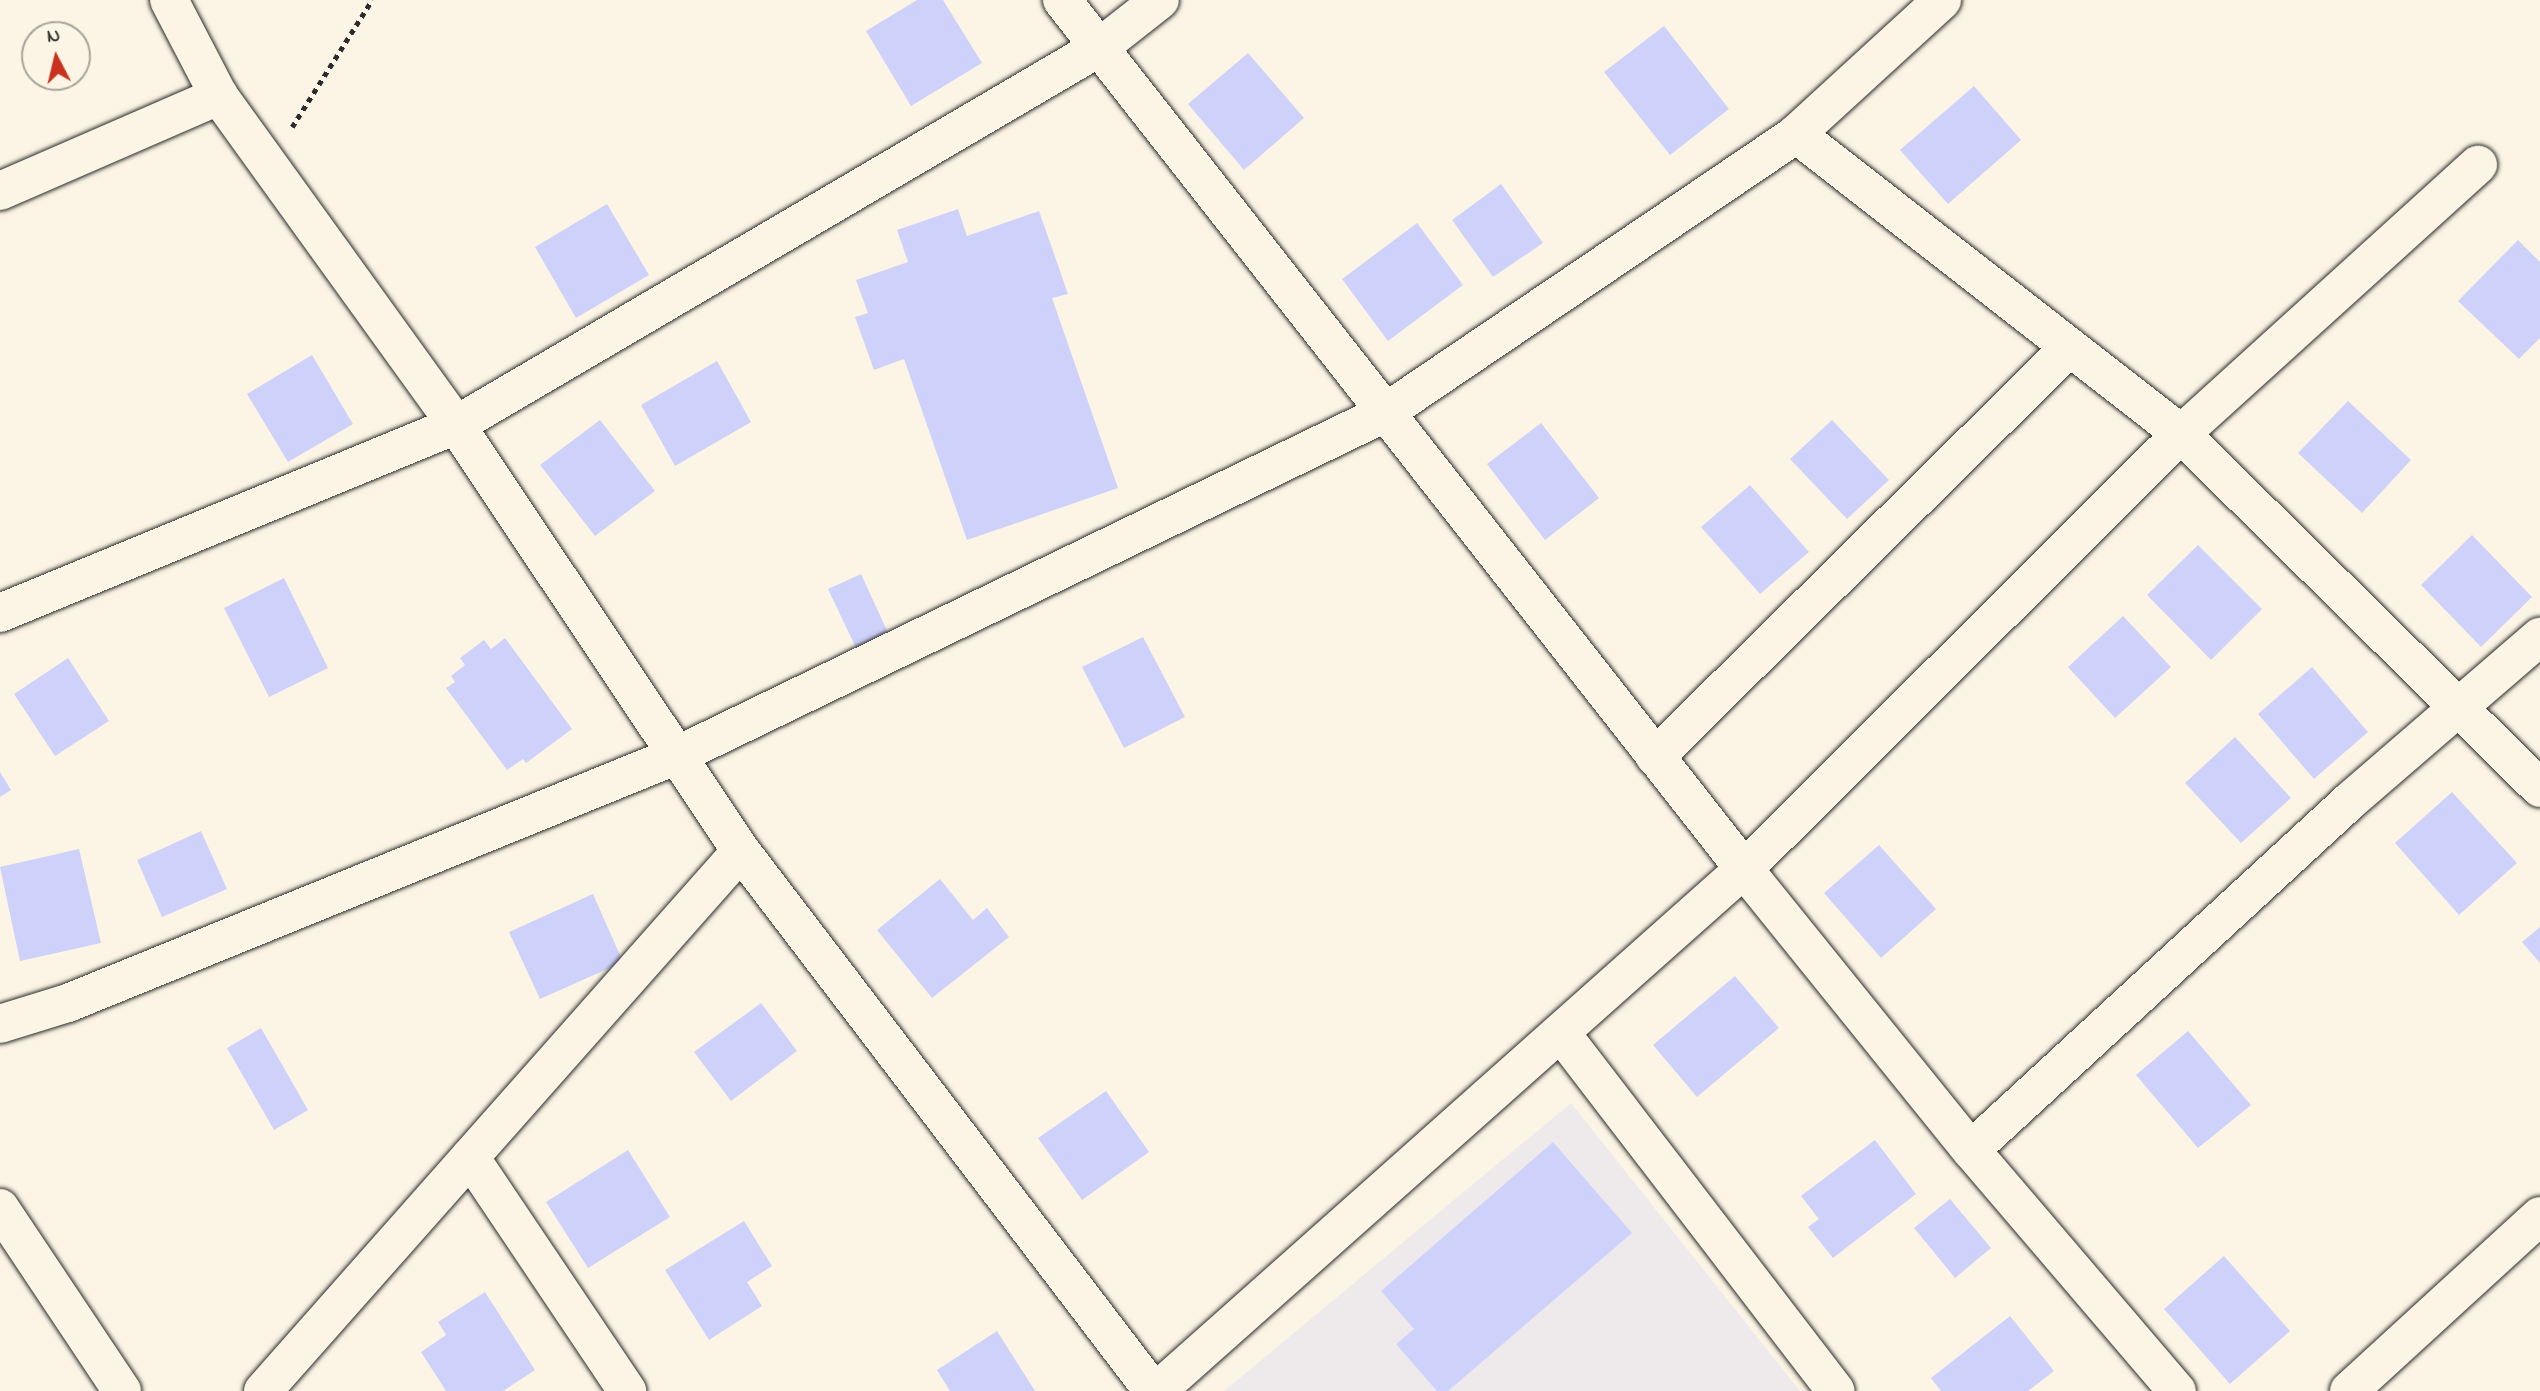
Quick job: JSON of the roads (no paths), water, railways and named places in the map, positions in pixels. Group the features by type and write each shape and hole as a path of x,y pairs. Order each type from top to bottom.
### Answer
{"street":[{"path":"169,0 219,96 456,425 680,754 741,852 1141,1387 1561,1033 1744,869 2181,434 2478,165"},
{"path":"1062,0 1383,414 1744,869 1971,1150 2177,1391"},
{"path":"0,613 456,425 1100,47 1160,0"},
{"path":"0,1024 68,1003 680,754 1383,414 1796,134 1942,0"},
{"path":"0,191 219,96"},
{"path":"1796,134 2181,434 2540,788"},
{"path":"1656,757 2070,347"},
{"path":"1971,1150 2351,800 2540,636"},
{"path":"263,1391 741,852"},
{"path":"1561,1033 1836,1391"},
{"path":"470,1157 627,1391"},
{"path":"0,1208 122,1391"},
{"path":"2349,1391 2540,1216"}]}
